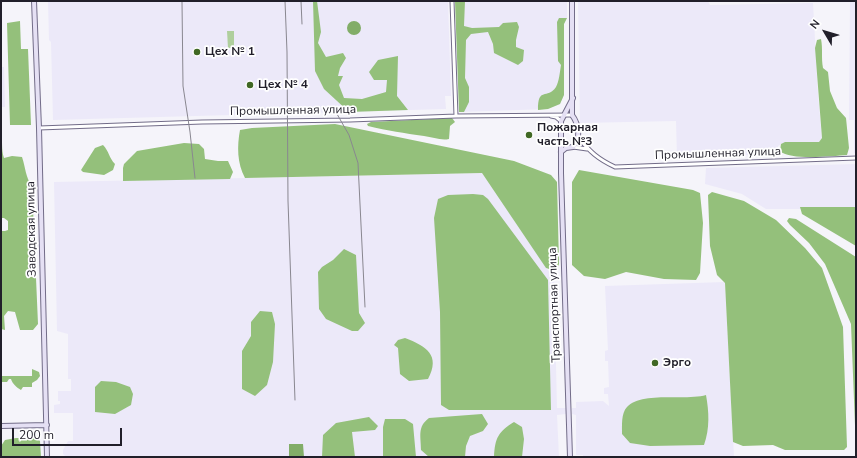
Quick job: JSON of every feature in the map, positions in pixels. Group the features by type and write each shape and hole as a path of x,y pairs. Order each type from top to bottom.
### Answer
{"street":[{"name":"Заводская улица","path":"34,1 39,128 47,457"},
{"path":"452,1 456,116"},
{"path":"572,1 572,115 575,119 578,137 577,143 573,147"},
{"path":"548,114 556,117 560,121 573,98"},
{"name":"Промышленная улица","path":"39,128 202,122 350,120 548,114 572,115"},
{"name":"Транспортная улица","path":"560,121 570,457"},
{"path":"578,137 587,149"},
{"path":"561,143 566,148"},
{"path":"561,152 566,148 573,147 587,149"},
{"name":"Промышленная улица","path":"587,149 599,159 615,167 855,159"},
{"path":"1,426 47,425"}],"shaded area":[{"path":"48,1 448,1 451,96 445,96 446,109 53,120 51,42 49,40"},
{"path":"313,1 317,1 321,32 318,43 326,57 343,53 346,58 340,68 338,76 343,76 339,85 344,98 362,99 386,92 387,80 374,80 369,72 378,60 398,56 397,96 408,110 349,112 324,89 315,71"},
{"path":"455,1 567,1 567,18 564,24 564,95 560,104 548,109 459,112"},
{"path":"455,1 465,1 464,26 472,28 499,27 503,23 517,22 519,27 516,47 524,50 523,61 518,65 494,53 493,44 488,32 471,34 466,40 465,78 469,87 469,102 464,112 459,112"},
{"path":"578,1 708,1 710,5 813,3 822,138 819,142 785,142 778,146 778,154 677,158 676,121 580,123"},
{"path":"850,1 856,1 856,153 854,153 854,120 849,120"},
{"path":"559,18 567,18 564,24 564,95 560,104 548,109 538,110 538,103 541,96 553,91 559,79 561,65 558,61 557,22"},
{"path":"20,21 21,49 28,49 31,125 10,125 7,23"},
{"path":"354,21 359,23 361,28 359,33 354,35 349,33 347,28 349,23"},
{"path":"227,31 234,31 234,48 228,48"},
{"path":"821,39 823,68 828,72 830,91 837,108 846,118 849,148 847,155 802,157 785,154 780,151 781,144 785,142 819,142 822,138 815,48 817,40"},
{"path":"1,67 4,67 5,107 1,107"},
{"path":"452,118 455,122 450,126 449,139 440,139 382,129 368,126 367,124 371,122"},
{"path":"335,124 514,161 551,175 557,182 559,264 556,271 546,268 482,173 245,178 240,166 238,154 240,130 252,128"},
{"path":"1,134 4,158 12,156 22,157 27,176 32,186 38,324 33,330 20,330 15,312 8,311 4,316 5,330 1,329 1,231 8,230 8,221 1,218"},
{"path":"184,143 199,144 204,149 205,159 228,161 233,172 230,179 123,181 124,164 137,151"},
{"path":"103,145 115,164 113,170 104,175 83,172 81,170 95,148"},
{"path":"856,164 856,209 766,209 742,194 705,184 706,168"},
{"path":"579,170 693,190 700,193 703,223 700,273 696,280 664,279 626,272 605,279 584,276 572,265 572,182"},
{"path":"482,173 554,279 557,408 566,408 566,414 557,415 559,457 81,457 65,456 63,454 63,450 68,441 73,441 73,413 54,413 54,405 60,404 60,401 58,401 58,391 71,391 71,379 68,379 68,334 57,331 54,182"},
{"path":"712,192 744,201 776,220 805,248 822,268 843,327 847,447 844,450 785,450 773,445 743,446 733,442 725,283 717,275 710,246 708,195"},
{"path":"448,195 483,195 488,199 548,280 551,410 449,410 441,405 440,312 434,218 438,199"},
{"path":"800,207 856,207 856,246 802,214"},
{"path":"789,218 796,219 856,257 856,451 851,324 825,264 809,243 790,225 787,221"},
{"path":"344,249 356,255 359,313 365,323 358,331 352,331 326,319 319,309 318,272"},
{"path":"725,282 734,457 583,457 583,455 576,455 576,415 572,414 572,408 576,408 576,402 603,401 609,406 608,394 604,394 604,388 609,387 608,361 605,361 605,351 608,350 605,286"},
{"path":"260,311 272,312 275,324 273,362 267,385 255,396 242,389 242,351 251,336 251,322"},
{"path":"405,338 419,344 429,352 433,364 432,371 428,379 409,381 400,374 398,348 394,345 398,340"},
{"path":"32,369 39,372 40,376 32,383 32,387 23,387 21,390 12,382 11,379 7,382 1,382 1,376 32,376"},
{"path":"101,381 116,382 130,387 133,394 131,405 115,414 95,412 95,387"},
{"path":"706,395 708,420 704,445 650,446 630,443 622,434 622,420 625,410 634,402 642,399 697,397"},
{"path":"482,414 488,424 483,431 470,436 466,446 465,457 429,457 421,450 421,428 425,421 429,418"},
{"path":"369,417 378,426 375,430 352,432 355,457 322,457 323,435 336,423"},
{"path":"385,419 405,419 413,424 416,457 383,457 383,427"},
{"path":"514,422 522,427 524,439 522,457 494,457 495,445 498,436 504,429"},
{"path":"16,438 35,438 40,441 41,457 1,457 1,446 5,440"},
{"path":"289,444 303,444 304,457 289,457"}],"railway":[{"path":"182,1 183,86 195,178"},
{"path":"285,1 287,52 288,201 295,400"},
{"path":"301,1 302,24"},
{"path":"333,107 349,135 358,163 365,307"}],"place":[{"name":"Цех № 1","path":"197,52"},
{"name":"Цех № 4","path":"250,85"},
{"name":"Пожарная часть №3","path":"529,135"},
{"name":"Эрго","path":"655,363"}]}
